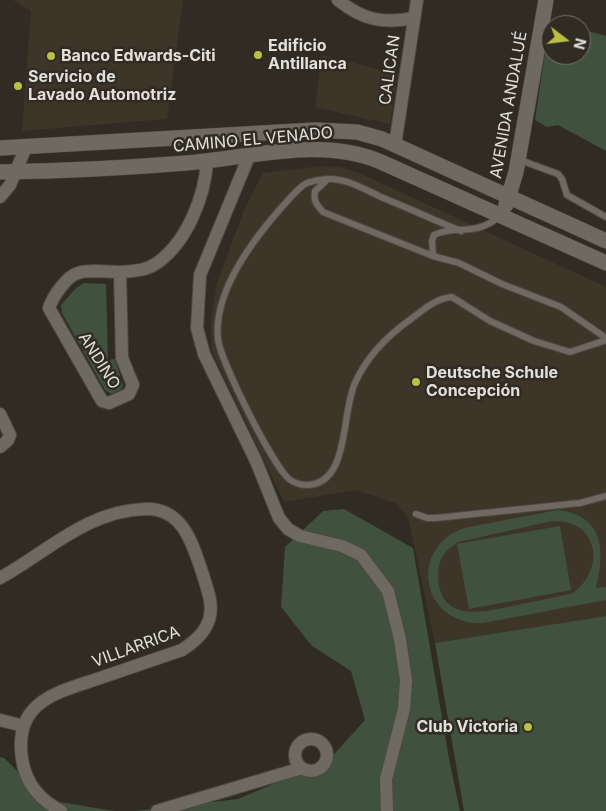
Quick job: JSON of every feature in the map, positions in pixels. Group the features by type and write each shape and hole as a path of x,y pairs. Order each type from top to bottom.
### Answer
{"street":[{"path":"338,0 356,13 375,21 387,22 414,18"},
{"name":"CALICAN","path":"395,145 417,0"},
{"name":"AVENIDA ANDALUÉ","path":"501,215 510,197 518,159 546,0"},
{"name":"CAMINO EL VENADO","path":"0,148 315,130 357,132 395,145 606,241"},
{"path":"0,196 10,185 17,172 26,147"},
{"name":"CAMINO EL VENADO","path":"0,172 207,161 320,149 358,153 606,263"},
{"path":"249,156 200,274 197,328 204,354 256,462 279,518 288,529 300,536 342,546 361,555 388,591 400,640 406,680 404,709 386,779 387,811"},
{"name":"ANDINO","path":"120,272 122,358 133,385 129,394 106,403 102,401 49,308 68,279 76,273 141,270 157,263 183,233 196,212 206,181 207,161"},
{"path":"0,414 10,435 8,440 0,446"},
{"name":"VILLARRICA","path":"0,578 66,534 90,523 128,512 155,509 169,514 186,532 192,542 210,598 209,619 201,635 189,646 56,692 36,707 24,726"},
{"path":"0,720 24,726 22,756 29,783 40,798 61,811"},
{"path":"157,811 302,768"}],"lane":[{"path":"518,159 558,174 562,179 567,195 606,217"},
{"path":"461,232 355,186 329,179 306,183 294,194 253,242 228,287 219,322 218,339 227,366 247,410 289,479 302,485 310,485 323,481 333,472 339,454 349,400 359,374 378,348 394,332 435,302 452,297 490,321 534,341 570,352 606,339"},
{"path":"329,179 315,191 315,202 323,212 433,256 460,263 502,284 561,307 606,339"},
{"path":"433,256 434,235 441,232 461,232 489,225 501,215"},
{"path":"416,514 436,518 580,503 606,496"}],"shaded area":[{"path":"13,0 183,0 167,119 22,131 31,11"},
{"path":"322,55 398,74 390,124 315,107"},
{"name":"Deutsche Schule Concepción","path":"320,166 340,167 357,172 606,287 606,616 435,643 408,517 395,503 356,490 284,502 212,351 211,319 217,283 244,210 263,173"}],"green space":[{"path":"591,32 606,36 606,151 558,125 547,127 535,120 543,65 591,65"},
{"path":"84,283 106,284 108,360 115,359 123,386 120,390 111,394 105,390 62,313 61,305 76,288"},
{"path":"344,509 413,548 449,759 460,811 136,811 238,799 328,761 365,720 351,671 312,646 281,607 285,547 323,511"},
{"path":"558,510 573,513 584,519 598,537 601,560 596,588 606,587 606,600 483,623 463,621 447,612 435,600 429,584 429,568 434,552 446,538 464,528","holes":["552,521 568,523 580,528 588,537 592,547 593,559 584,583 573,593 495,610 469,612 457,609 447,603 441,593 438,571 443,556 458,542"]},
{"path":"560,526 571,590 469,609 457,544"},
{"name":"Club Victoria","path":"606,616 606,811 464,811 435,643"},
{"path":"0,757 4,758 47,800 114,811 0,811"}],"place":[{"name":"Edificio Antillanca","path":"258,55"},
{"name":"Banco Edwards-Citi","path":"51,56"},
{"name":"Servicio de Lavado Automotriz","path":"18,86"},
{"name":"Deutsche Schule Concepción","path":"416,382"},
{"name":"Club Victoria","path":"528,727"}]}
